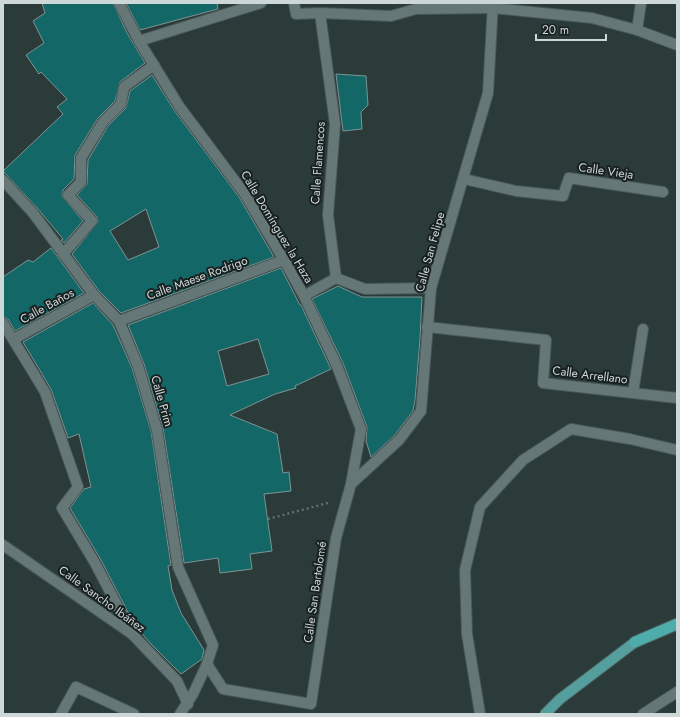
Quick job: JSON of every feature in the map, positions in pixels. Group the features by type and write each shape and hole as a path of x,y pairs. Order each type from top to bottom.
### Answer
{"highway":[{"path":"635,642 677,624"}],"main road":[{"path":"545,714 560,699 635,642"}],"street":[{"name":"Calle Domínguez la Haza","path":"119,3 139,41 179,106 244,193 304,296 337,366 361,429 351,484"},
{"path":"139,41 261,3"},
{"path":"294,3 296,14 320,13 391,16 416,9 493,6 592,18 637,30 677,45"},
{"path":"637,30 641,3"},
{"name":"Calle San Felipe","path":"351,484 399,440 421,411 431,288 488,93 493,6"},
{"name":"Calle Flamencos","path":"320,13 335,124 328,214 336,278"},
{"path":"63,254 92,221 68,195 82,182 81,158 104,122 121,104 124,87 154,65"},
{"name":"Calle Vieja","path":"464,179 516,190 563,196 569,178 663,192"},
{"name":"Calle Prim","path":"3,180 33,213 94,295 120,321 138,366 157,430 178,566 213,645 207,664 188,704 180,714"},
{"name":"Calle Maese Rodrigo","path":"120,321 284,260"},
{"path":"304,296 336,278 365,289 431,288"},
{"name":"Calle Baños","path":"14,339 94,295"},
{"path":"3,323 45,392 78,487 62,508 95,563 132,634"},
{"name":"Calle Arrellano","path":"427,327 546,340 543,383 677,398"},
{"path":"633,393 643,329"},
{"path":"480,714 467,634 465,570 480,507 523,460 571,429 630,439 677,450"},
{"name":"Calle San Bartolomé","path":"207,664 223,689 311,704 336,538 351,484"},
{"name":"Calle Sancho Ibáñez","path":"3,545 132,634 177,681 188,704"},
{"path":"61,714 76,687 134,714"},
{"path":"643,714 677,692"}],"path":[{"path":"268,519 346,499"}],"building":[{"path":"42,3 113,3 127,33 145,63 120,82 115,101 98,118 75,155 74,179 63,190 62,196 83,221 64,243 61,240 63,239 38,209 3,171 63,114 57,107 67,99 41,72 39,74 26,55 44,43 33,21 45,13"},
{"path":"126,3 217,3 218,9 140,30"},
{"path":"336,74 366,76 368,105 361,112 362,129 343,131"},
{"path":"152,75 174,110 239,197 274,257 121,313 99,291 72,254 98,222 97,217 77,195 87,184 88,160 108,126 126,108 130,91","holes":["146,209 159,247 128,260 110,231"]},
{"path":"51,248 84,293 15,331 8,319 3,317 3,277 28,260 33,262"},
{"path":"281,268 301,305 331,369 295,386 296,388 275,394 230,415 277,434 283,473 289,472 291,491 264,494 272,551 250,554 252,569 220,573 218,558 184,563 163,428 144,364 128,325","holes":["258,339 269,374 227,386 218,351"]},
{"path":"338,286 362,297 422,297 420,339 413,411 394,436 371,457 366,441 367,427 343,363 312,299"},
{"path":"93,303 113,325 132,368 151,431 171,565 168,566 172,590 181,613 204,650 202,659 181,674 150,643 134,624 101,560 70,508 84,489 91,487 79,434 68,438 51,389 23,342"}]}
